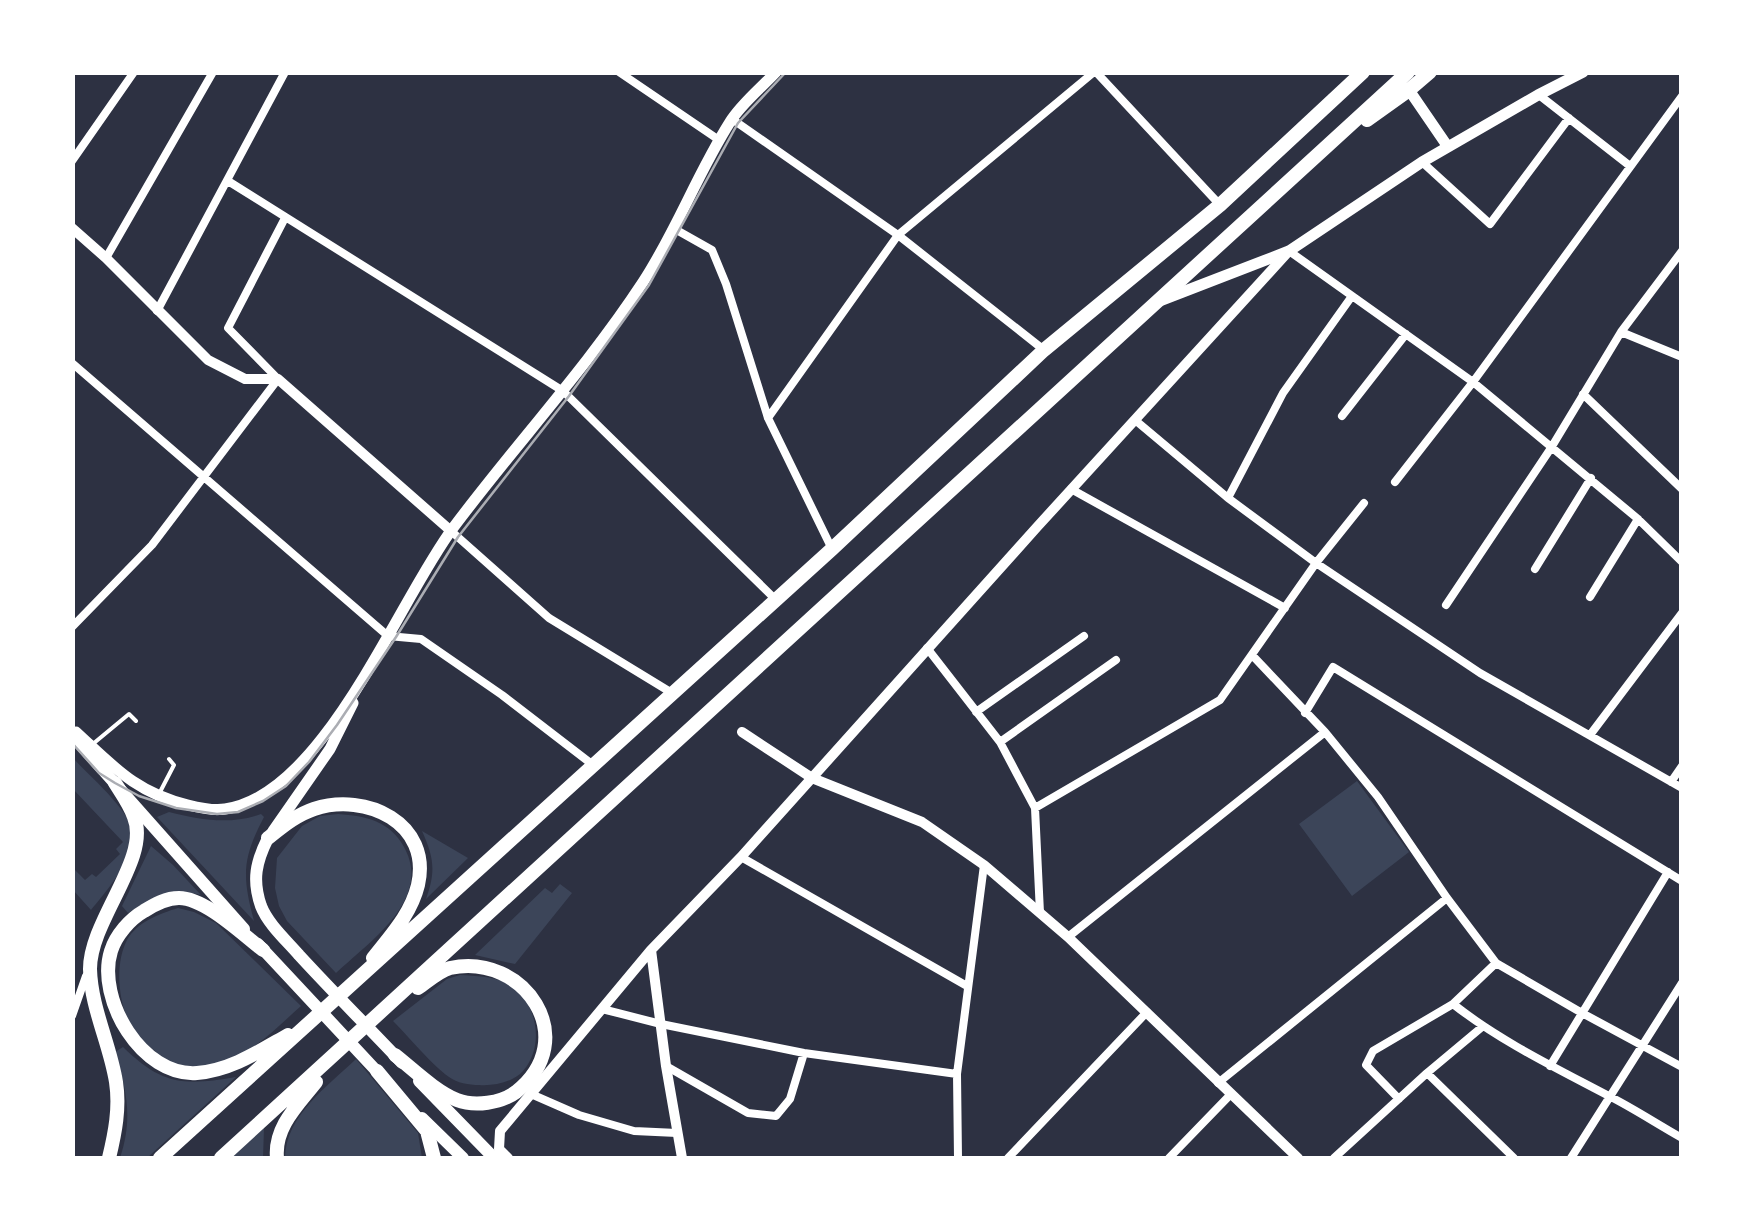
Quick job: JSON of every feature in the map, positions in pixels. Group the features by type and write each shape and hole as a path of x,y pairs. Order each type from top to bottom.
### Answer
{"highway":[{"path":"160,1158 832,549 1044,350 1220,206 1363,72"},
{"path":"221,1158 1408,72"},
{"path":"1321,151 1430,72"},
{"path":"109,1158 117,1123 116,1083 90,968 98,927 128,868 138,838 136,818 115,783"},
{"path":"268,838 290,820 313,810 335,804 357,805 377,809 392,818 406,830 416,847 419,881 405,917 347,990"},
{"path":"263,950 206,907 182,898 158,902 131,918 111,951 109,980 116,1010 148,1058 166,1068 192,1074 231,1067 310,1023"},
{"path":"376,1017 446,968 476,966 500,973 526,990 540,1009 546,1032 544,1058 530,1080 508,1098 482,1104 460,1102 395,1056"},
{"path":"277,1158 276,1144 284,1124 340,1052"},
{"path":"377,1071 427,1132 434,1158"}],"main road":[{"path":"494,1158 275,928 262,910 256,885 258,859 268,838 330,750 370,668 450,530 563,391 644,281 732,119 776,72"},
{"path":"1158,301 1289,251 1422,162 1584,72"},
{"path":"1409,90 1448,147"},
{"path":"72,732 139,788 205,809 226,809 267,792 288,777 316,745 370,668"},
{"path":"72,732 294,985 464,1158"}],"street":[{"path":"72,161 134,72"},
{"path":"106,258 213,72"},
{"path":"157,311 285,72"},
{"path":"620,72 720,140"},
{"path":"768,418 898,235 1095,72 1220,206"},
{"path":"1538,95 1630,166"},
{"path":"1396,482 1682,96"},
{"path":"1422,162 1490,224 1569,118"},
{"path":"732,119 898,235 1044,350"},
{"path":"228,181 563,391 776,600"},
{"path":"285,218 228,328 278,379 549,618 673,694"},
{"path":"72,228 208,360 246,379 278,379"},
{"path":"672,228 712,250 768,418 832,549"},
{"path":"508,1158 499,1149 500,1131 651,950 741,857 1289,251 1473,382 1591,478 1682,562"},
{"path":"1446,605 1551,448 1621,332 1682,251"},
{"path":"1228,498 1282,393 1352,296"},
{"path":"1621,332 1682,357"},
{"path":"1342,416 1406,334"},
{"path":"72,363 388,636 420,640 502,695 593,765"},
{"path":"72,628 152,545 278,379"},
{"path":"1583,394 1680,484"},
{"path":"1135,420 1228,498 1316,563 1480,673 1682,788"},
{"path":"1536,569 1591,478"},
{"path":"1071,489 1284,608"},
{"path":"1035,808 1220,700 1316,563 1364,503"},
{"path":"1590,596 1638,519"},
{"path":"1590,735 1682,612"},
{"path":"976,712 1084,636"},
{"path":"927,648 1000,742 1035,808 1040,913"},
{"path":"1252,656 1325,732 1378,797 1496,963 1682,1066"},
{"path":"1000,742 1116,660"},
{"path":"1305,714 1333,667 1682,881"},
{"path":"742,732 812,778 922,822 984,864 1068,937 1298,1158"},
{"path":"1068,937 1325,732"},
{"path":"1671,782 1682,766"},
{"path":"741,857 967,986"},
{"path":"958,1158 957,1074 984,864"},
{"path":"1550,1066 1668,872"},
{"path":"1218,1082 1447,898"},
{"path":"651,950 682,1158"},
{"path":"1399,1099 1366,1065 1373,1051 1453,1004 1496,963"},
{"path":"72,1016 90,968"},
{"path":"1571,1158 1682,983"},
{"path":"1453,1004 1482,1027 1682,1138"},
{"path":"602,1009 804,1053 957,1074"},
{"path":"1008,1158 1147,1012"},
{"path":"1334,1158 1482,1027"},
{"path":"666,1066 748,1113 776,1116 790,1100 804,1053"},
{"path":"1427,1073 1514,1158"},
{"path":"531,1094 579,1115 634,1131 677,1133"},
{"path":"1169,1158 1231,1094"},
{"path":"440,1136 452,1158"}],"lane":[{"path":"90,746 129,714 136,722"},
{"path":"158,796 174,765 168,759"}],"shaded area":[{"path":"73,758 118,806 134,837 124,866 91,910 73,890 73,868 85,880 92,874 96,877 120,854 116,849 123,842 73,789"},
{"path":"1357,781 1409,852 1352,896 1299,824"},
{"path":"169,812 215,820 261,814 264,817 246,868 254,921 157,817"},
{"path":"320,816 367,818 392,831 411,866 410,884 394,918 336,973 287,921 275,888 277,858 302,826"},
{"path":"422,831 468,858 426,899 432,865"},
{"path":"151,846 201,895 163,896 128,913 122,906"},
{"path":"560,884 572,893 515,964 475,955 545,888 552,893"},
{"path":"178,908 216,923 301,1006 260,1042 225,1062 195,1066 166,1061 139,1038 122,1003 120,963 127,940 143,924"},
{"path":"460,975 506,983 517,990 531,1011 536,1036 530,1060 523,1071 502,1083 456,1081 393,1021 447,979"},
{"path":"123,1047 150,1069 174,1080 236,1077 147,1158 120,1158 127,1105 115,1052"},
{"path":"356,1059 418,1133 422,1158 285,1158 292,1128 300,1115"},
{"path":"264,1128 263,1158 230,1158"}],"tram line":[{"path":"72,743 99,773 139,796 176,808 217,814 238,812 286,786 337,725 458,537 569,396 649,285 738,123 786,72"}]}
